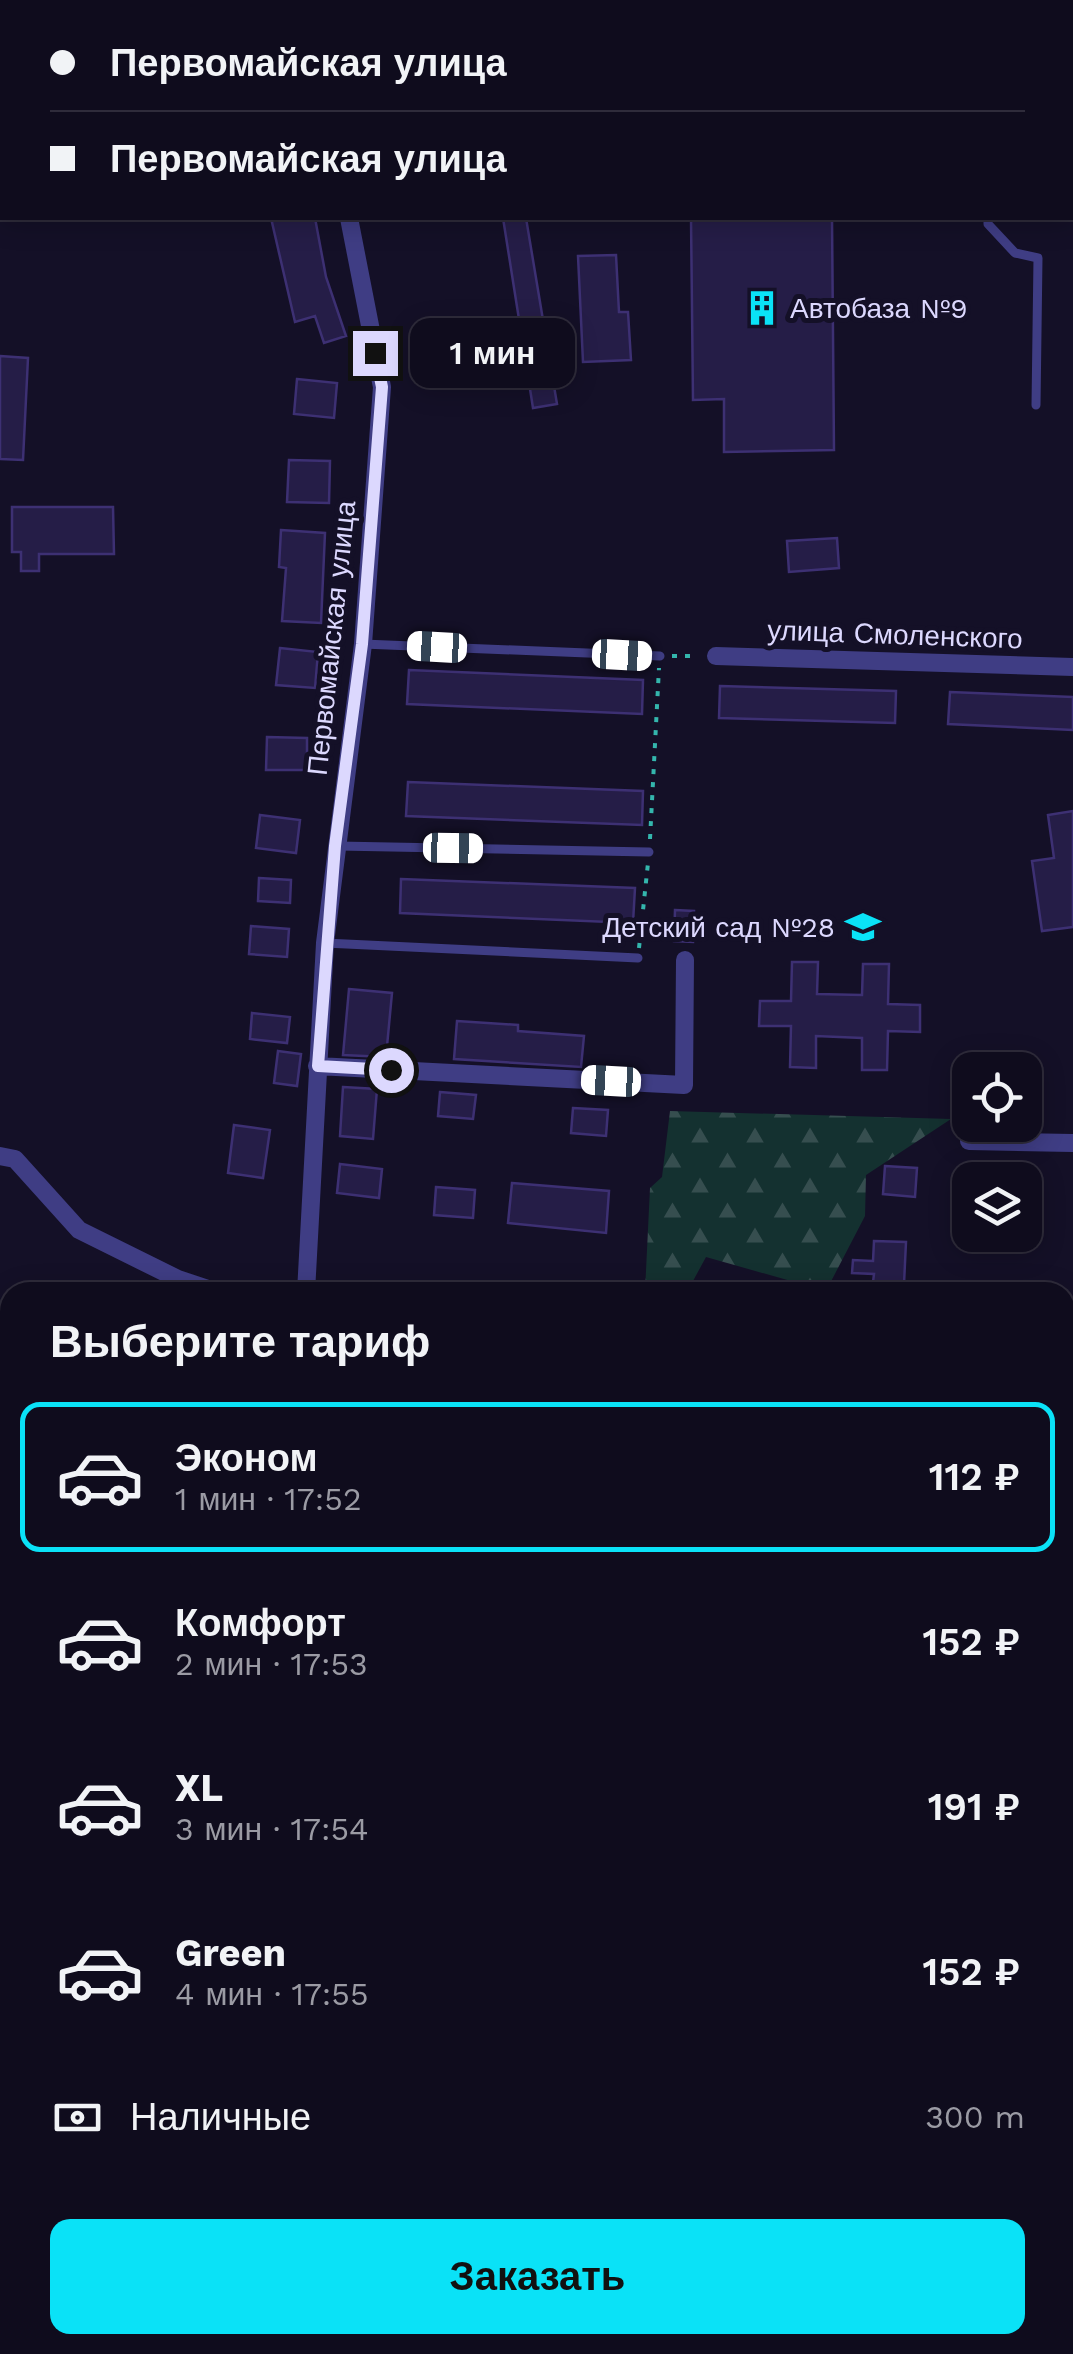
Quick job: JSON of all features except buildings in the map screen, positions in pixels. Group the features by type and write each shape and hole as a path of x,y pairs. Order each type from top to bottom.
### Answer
{"street":[{"name":"Первомайская улица","path":"307,1282 325,943 362,644 382,387 349,220"},
{"name":"улица Смоленского","path":"716,656 1073,667"},
{"path":"318,1066 684,1085 685,960"},
{"path":"1020,1142 1073,1143"},
{"path":"0,1156 15,1159 80,1230 187,1282"}],"lane":[{"path":"988,220 1015,253 1038,258 1036,405"},
{"path":"362,644 660,656"},
{"path":"335,846 649,852"},
{"path":"325,943 638,958"}],"path":[{"path":"638,958 649,852 660,656 716,656"}],"green space":[{"path":"670,1111 951,1119 866,1175 865,1216 831,1282 794,1282 706,1257 692,1282 645,1282 650,1188 662,1177"}],"place":[{"name":"Автобаза №9","path":"762,308"},
{"name":"Детский сад №28","path":"863,927"}],"route":[{"path":"375,353 382,387 362,644 335,846 318,1066 391,1070"}]}
